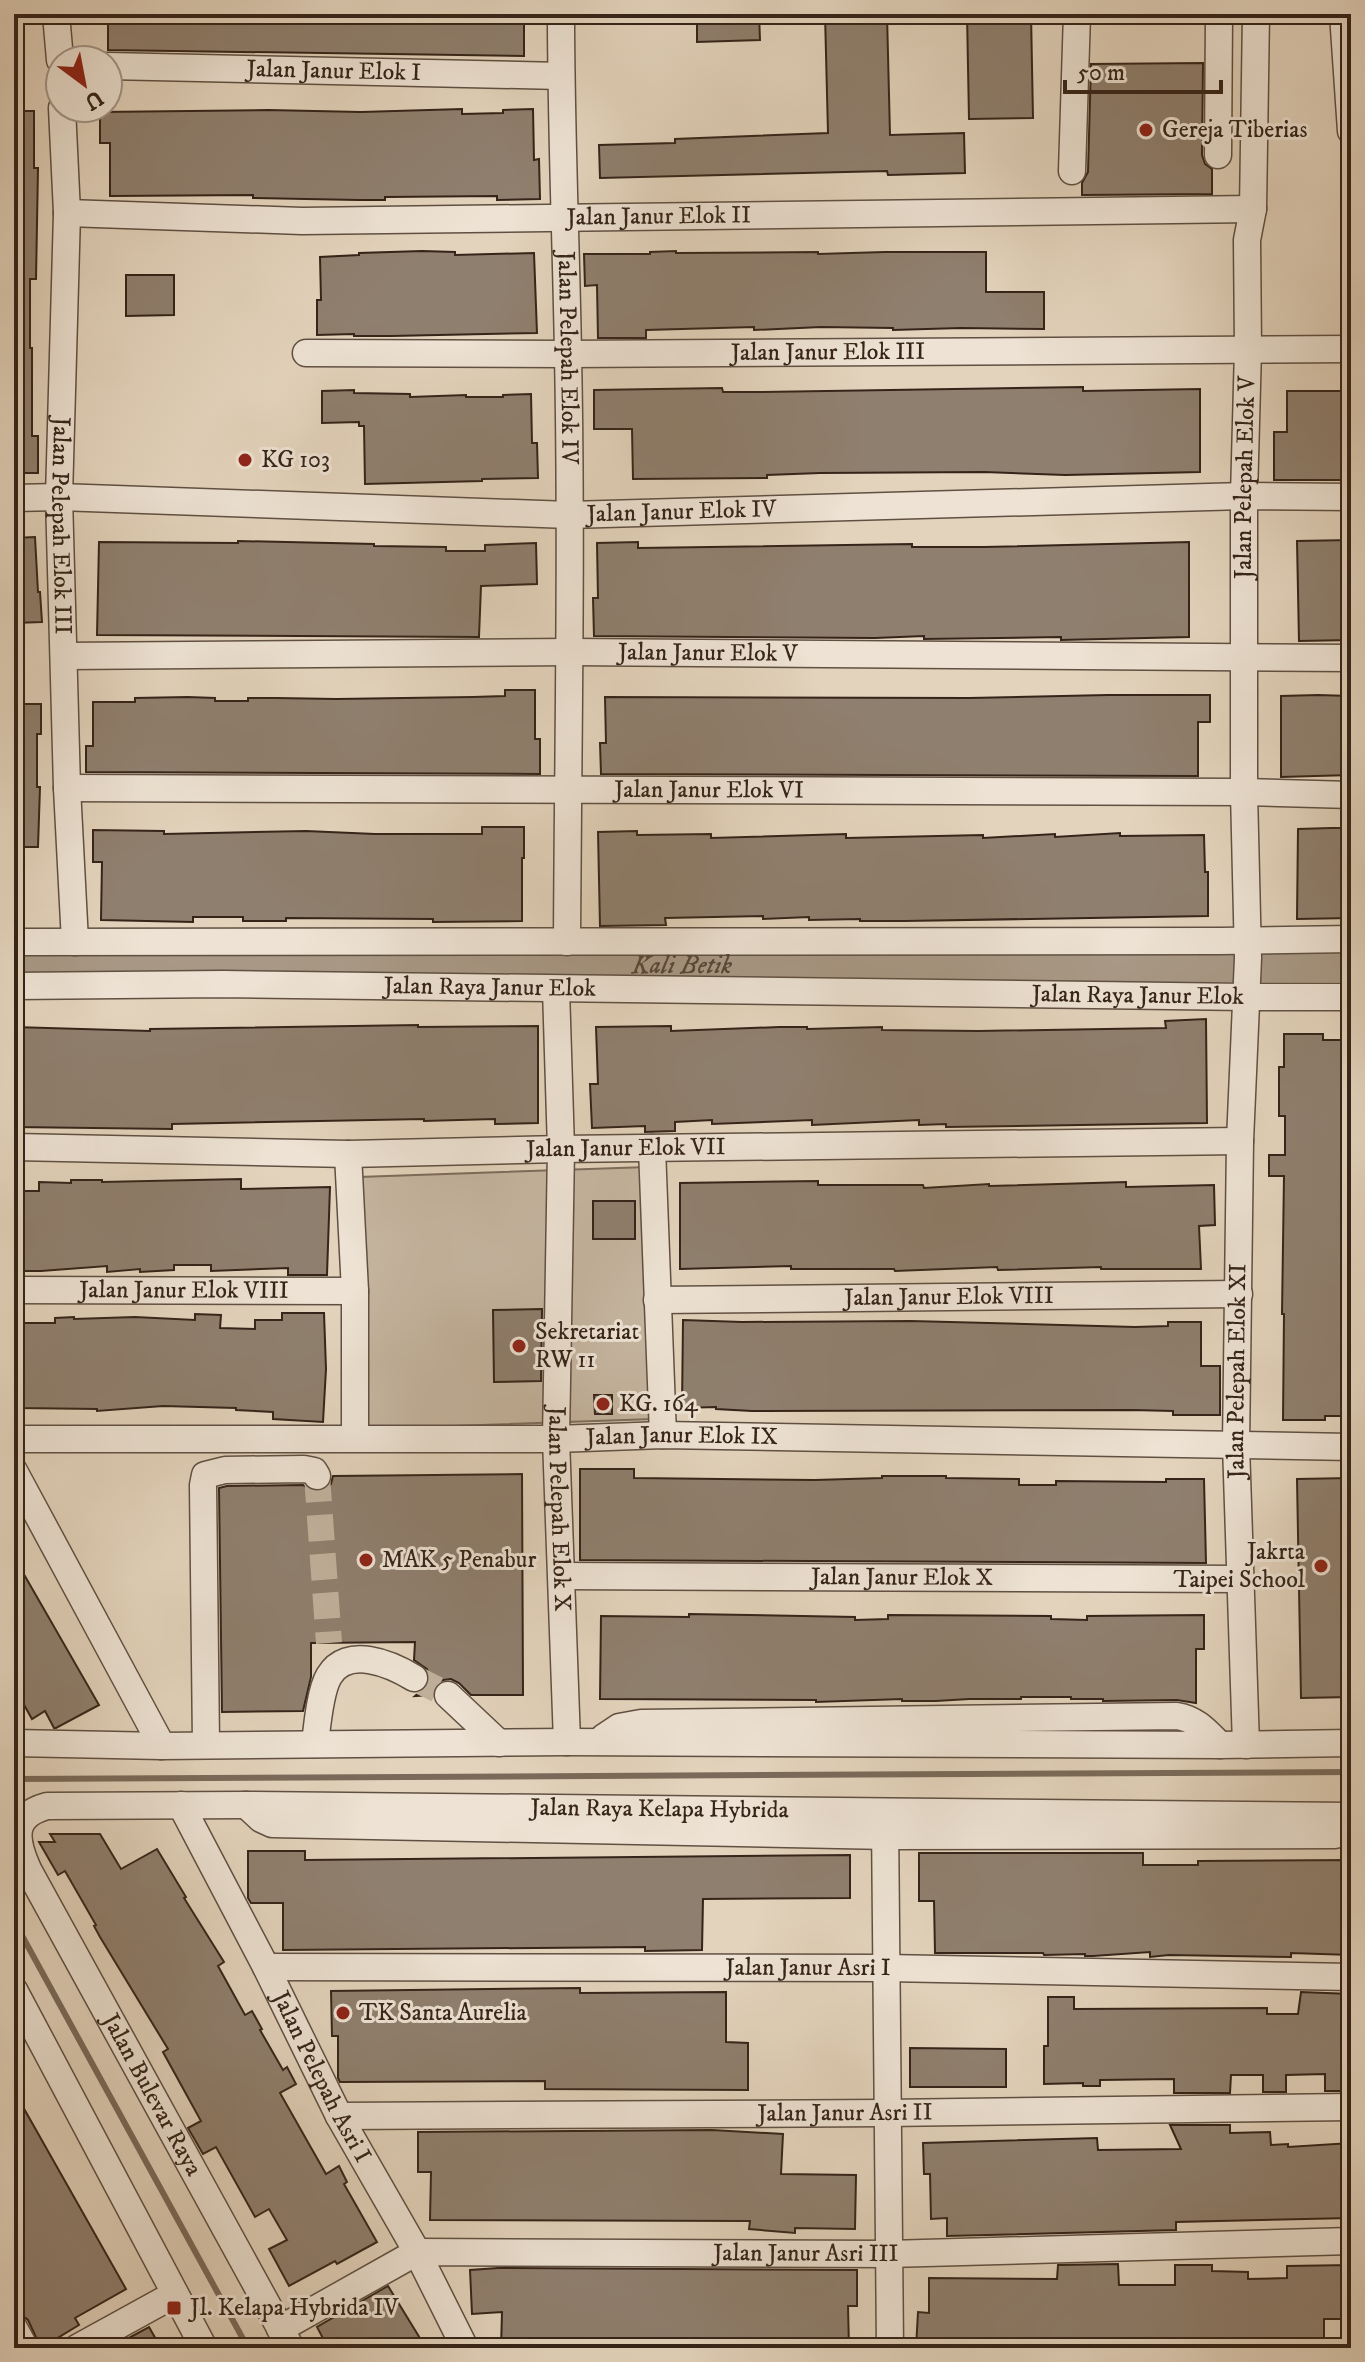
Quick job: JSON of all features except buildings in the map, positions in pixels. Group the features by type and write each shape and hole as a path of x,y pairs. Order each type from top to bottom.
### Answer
{"street":[{"path":"56,14 59,44"},
{"name":"Jalan Pelepah Elok IV","path":"561,14 570,652 567,942"},
{"path":"1072,171 1077,14"},
{"path":"1218,155 1219,14"},
{"name":"Jalan Pelepah Elok V","path":"1247,994 1244,496 1247,240 1253,209 1256,14"},
{"path":"1343,14 1351,131"},
{"name":"Jalan Janur Elok I","path":"124,66 561,76"},
{"name":"Jalan Pelepah Elok III","path":"63,124 67,213 59,497 67,788 75,942"},
{"name":"Jalan Janur Elok II","path":"67,213 302,221 1253,209"},
{"name":"Jalan Janur Elok III","path":"306,353 1351,349"},
{"name":"Jalan Janur Elok IV","path":"14,498 569,515 1244,496 1351,497"},
{"name":"Jalan Janur Elok V","path":"64,656 570,652 1351,658"},
{"name":"Jalan Janur Elok VI","path":"67,788 1244,792 1351,795"},
{"name":"Jalan Raya Janur Elok","path":"14,942 567,942 1247,950 1351,939"},
{"name":"Jalan Raya Janur Elok","path":"14,986 223,984 1351,997"},
{"name":"Jalan Pelepah Elok X","path":"556,989 561,1149 556,1439 567,1742"},
{"name":"Jalan Pelepah Elok XI","path":"1233,1745 1240,1579 1236,1445 1240,1141 1247,994"},
{"name":"Jalan Janur Elok VII","path":"14,1147 348,1154 1240,1141"},
{"path":"652,1148 663,1435"},
{"path":"348,1154 355,1291 355,1438"},
{"name":"Jalan Janur Elok VIII","path":"14,1290 355,1291"},
{"name":"Jalan Janur Elok VIII","path":"657,1300 1239,1294"},
{"name":"Jalan Janur Elok IX","path":"14,1439 556,1439 663,1435 1351,1447"},
{"path":"206,1744 205,1475 225,1470 304,1469 314,1471 317,1476"},
{"path":"14,1471 162,1746"},
{"name":"Jalan Janur Elok X","path":"562,1576 1240,1579"},
{"path":"315,1744 320,1708 334,1654 394,1666 414,1678"},
{"path":"448,1695 499,1743"},
{"path":"14,1743 162,1746 567,1742 1351,1743"},
{"name":"Jalan Pelepah Asri I","path":"181,1805 266,1967 339,2116 417,2252 465,2348"},
{"name":"Jalan Raya Kelapa Hybrida","path":"27,1867 19,1849 18,1831 22,1820 35,1809 47,1806 246,1805 884,1823 1351,1816"},
{"path":"890,2348 884,1823 1334,1835 1343,1833 1351,1824"},
{"name":"Jalan Bulevar Raya","path":"14,1843 285,2338"},
{"name":"Jalan Janur Asri I","path":"266,1967 886,1968 1351,1977"},
{"path":"14,1990 204,2348"},
{"name":"Jalan Janur Asri II","path":"339,2116 1351,2107"},
{"name":"Jalan Janur Asri III","path":"285,2338 417,2252 889,2254 1351,2241"},
{"path":"77,2348 175,2294"},
{"path":"14,2328 25,2348"}],"shaded area":[{"path":"647,1167 654,1419 366,1429 359,1177"}],"waterway":[{"name":"Kali Betik","path":"14,967 1351,963"},
{"path":"14,1779 1351,1772"},
{"path":"14,1921 248,2348"}],"tunnel":[{"path":"317,1476 329,1643"},
{"path":"414,1678 448,1695"}],"place":[{"name":"Gereja Tiberias","path":"1146,130"},
{"name":"KG 103","path":"245,460"},
{"name":"Sekretariat RW 11","path":"519,1346"},
{"name":"KG. 164","path":"603,1404"},
{"name":"MAK 5 Penabur","path":"366,1560"},
{"name":"Jakrta Taipei School","path":"1321,1566"},
{"name":"TK Santa Aurelia","path":"343,2013"},
{"name":"Jl. Kelapa Hybrida IV","path":"174,2308"}]}
